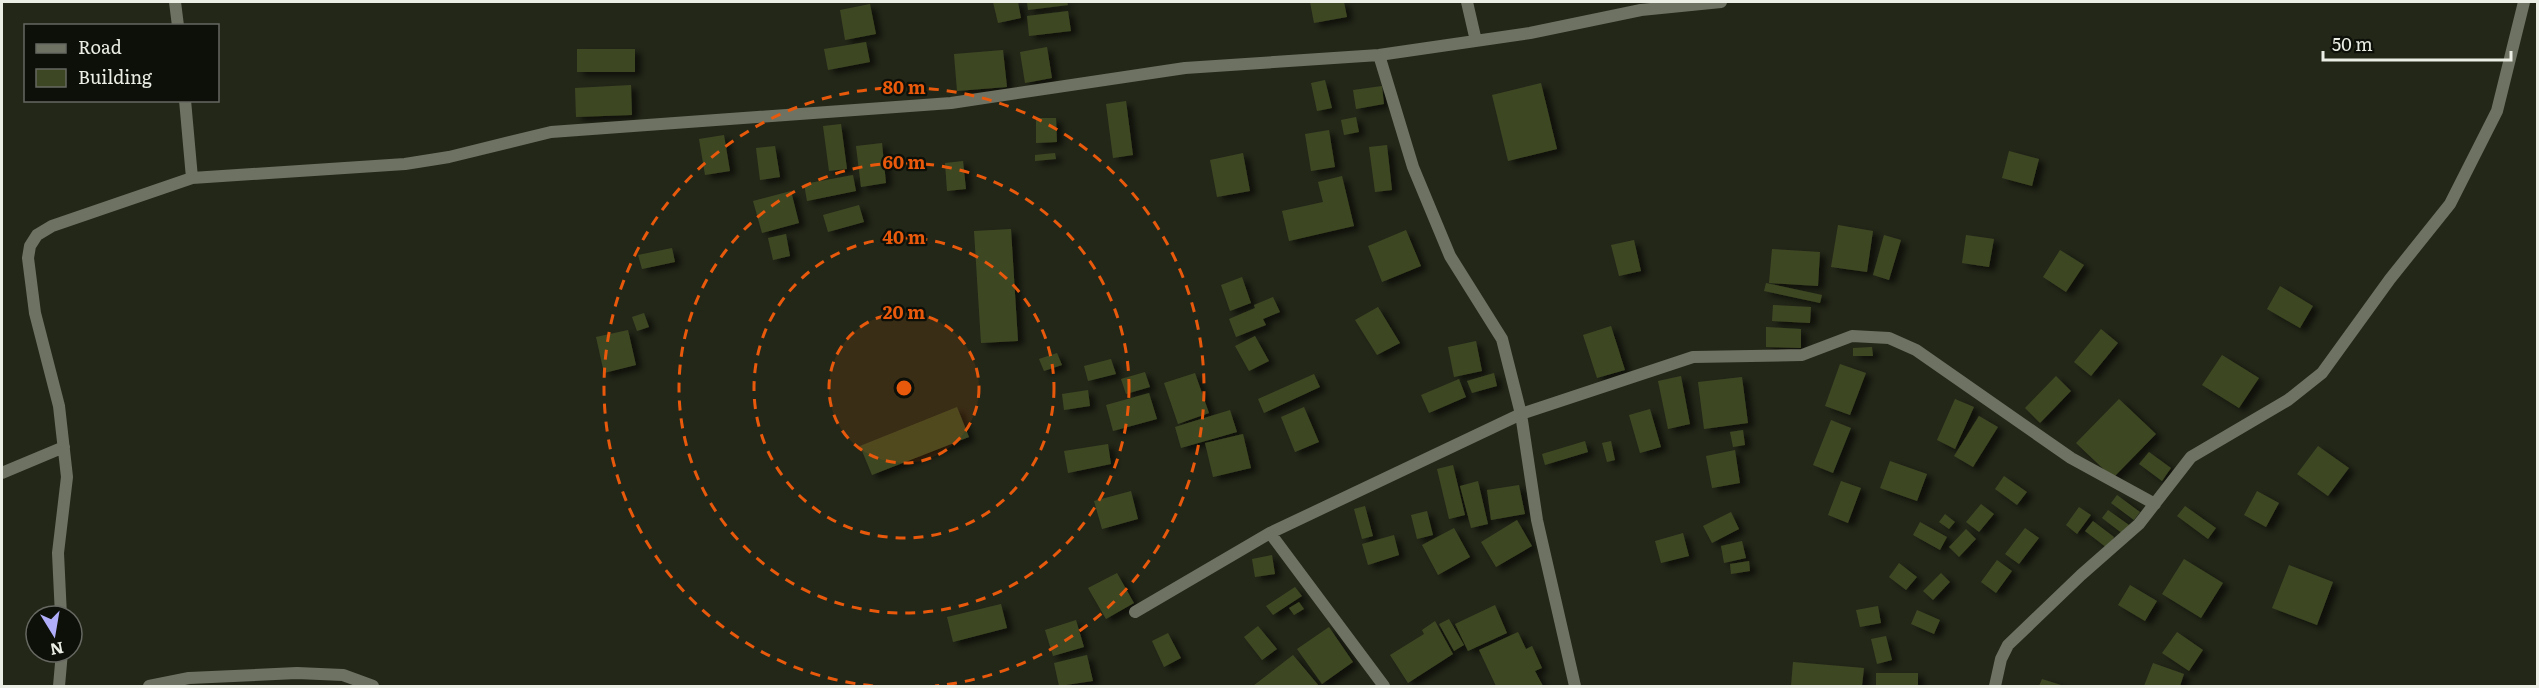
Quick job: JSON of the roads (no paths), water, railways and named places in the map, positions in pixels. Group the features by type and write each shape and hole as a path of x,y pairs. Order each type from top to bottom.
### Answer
{"street":[{"path":"175,2 178,24"},
{"path":"1467,2 1476,41"},
{"path":"60,604 58,553 67,477 59,406 35,313 28,274 30,246 37,235 52,226 192,178 405,164 449,157 551,132 951,103 1185,68 1379,55 1530,33 1641,10 1721,2"},
{"path":"1995,687 2001,659 2008,645 2080,575 2139,524 2191,457 2288,400 2322,372 2450,204 2497,111 2524,2"},
{"path":"1379,55 1413,167 1450,256 1502,339 1521,414 1537,520 1575,687"},
{"path":"185,102 192,178"},
{"path":"1135,612 1270,533 1521,414 1693,357 1802,355 1852,336 1889,338 1916,350 2072,458 2155,504"},
{"path":"2,473 64,447"},
{"path":"1270,533 1384,687"},
{"path":"59,687 62,664"},
{"path":"149,687 189,678 297,673 343,675 373,687"}]}
